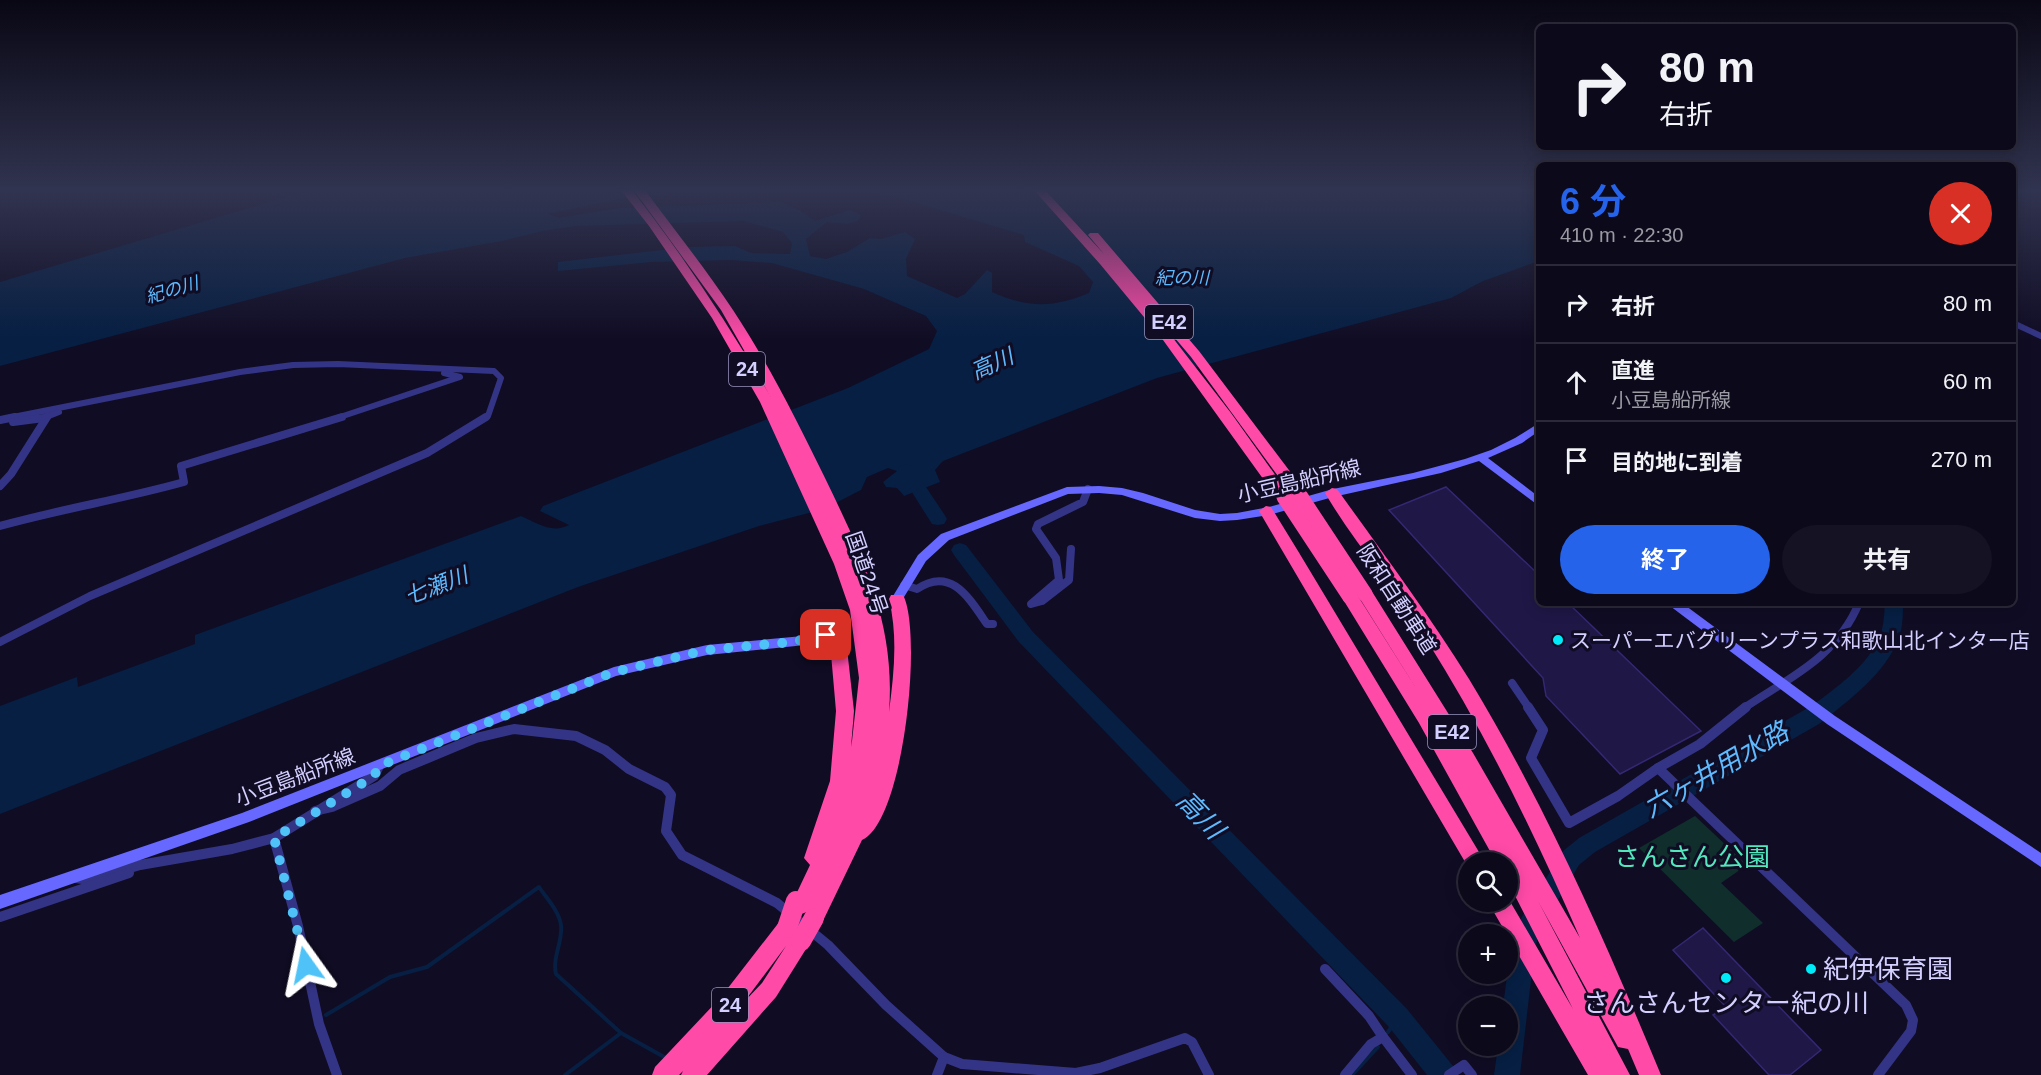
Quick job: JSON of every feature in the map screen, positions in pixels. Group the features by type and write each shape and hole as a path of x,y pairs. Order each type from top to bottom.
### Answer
{"highway":[{"name":"国道24号","path":"663,239 718,318 767,402 849,562 870,596 877,627 882,677 880,730 867,815 804,908"},
{"name":"国道24号","path":"677,239 728,312 809,459 849,562 867,678 861,741 794,934 769,990 692,1075"},
{"name":"阪和自動車道","path":"1083,239 1132,294 1183,358 1260,463 1292,496"},
{"name":"阪和自動車道","path":"1097,239 1145,292 1228,396 1277,463 1292,496 1358,596 1438,708 1534,874 1557,936 1619,1075"},
{"path":"1332,493 1432,634 1490,733 1553,853 1579,909 1648,1075"},
{"path":"1266,511 1349,646 1405,746 1470,852"},
{"name":"阪和自動車道","path":"1358,596 1501,852"},
{"name":"24","path":"867,815 892,759 903,666 903,625 896,597"},
{"name":"24","path":"833,823 845,711 841,629"},
{"name":"阪和自動車道","path":"1518,884 1557,936 1648,1075"},
{"path":"1506,912 1600,1075"},
{"name":"国道24号","path":"663,1075 701,1039 747,983 794,934"}],"main road":[{"name":"小豆島船所線","path":"896,597 922,558 945,537 1067,491 1088,489 1131,493 1205,516 1246,516 1332,493 1413,476 1480,457 1517,441 1536,428"},
{"path":"1480,457 1536,500"},
{"path":"1678,606 1811,706 2041,861"},
{"name":"小豆島船所線","path":"0,902 243,818 614,672 707,650 814,639 841,629"}],"street":[{"path":"2016,324 2041,336"},
{"path":"0,422 240,372 293,365 338,364 494,371 501,378 488,416 427,453 90,596 0,642"},
{"path":"0,526 62,509 142,494 184,482 182,466 460,377 416,368"},
{"path":"0,422 44,418 92,401"},
{"path":"0,486 44,418"},
{"path":"1071,549 1069,580 1042,601 1031,604 1059,580 1056,558 1036,529 1038,524 1083,502 1088,489"},
{"path":"896,597 917,589 924,583 938,580 950,583 967,595 987,624 993,624"},
{"path":"1512,683 1543,730 1531,758 1569,823 1618,796 1658,768 1706,740 1741,710 1783,685 1832,649 1855,616 1858,606"},
{"path":"315,811 332,807 380,786 399,770 476,738 514,729 576,736 605,750 629,769 665,787 671,795 666,831 682,855 777,903 828,945 886,1005 944,1057 962,1064 1076,1073 1100,1068 1185,1038 1192,1042 1209,1075"},
{"path":"72,878 89,880 159,862 232,849 274,838 374,776 379,766"},
{"path":"1658,768 1906,1005 1913,1020 1911,1030 1878,1075"},
{"path":"274,838 298,926 319,1024 337,1075"},
{"path":"0,917 159,862"},
{"path":"1325,969 1369,1016 1412,1075"},
{"path":"1345,1075 1371,1044 1383,1036"},
{"path":"937,1075 944,1057"},
{"path":"1449,1075 1464,1065 1472,1075"}],"green space":[{"name":"さんさん公園","path":"1695,816 1747,865 1721,883 1763,923 1734,942 1639,848"}],"water":[{"name":"紀の川","path":"144,239 510,239 405,258 0,366 0,282"},
{"name":"紀の川","path":"789,239 806,239 810,256 826,259 847,252 868,239 915,239 906,259 907,276 957,298 965,294 987,270 992,273 992,292 1017,301 1040,304 1064,301 1089,293 1093,282 1079,266 1025,242 1025,239 1536,239 1536,262 1483,281 1451,298 1157,378 943,461 935,470 940,482 904,496 897,488 886,487 883,482 897,471 888,468 867,477 861,490 824,509 759,526 578,587 0,814 0,706 77,677 78,687 195,644 195,635 521,516 551,528 569,525 540,511 543,506 848,388 929,349 937,331 926,316 864,289 772,263 731,260 651,262 558,271 558,262 687,247 735,246 751,253 790,254 792,243"}],"building":[{"name":"スーパーエバグリーンプラス和歌山北インター店","path":"1446,487 1536,572 1536,606 1571,606 1701,731 1620,774 1546,696 1543,678 1389,510"},
{"name":"さんさんセンター紀の川","path":"1703,928 1821,1050 1790,1075 1769,1075 1713,1015 1726,1007 1673,950"}],"waterway":[{"name":"高川","path":"906,470 938,519"},
{"name":"高川","path":"960,550 1026,637 1398,1018 1444,1075"},
{"name":"六ヶ井用水路","path":"1507,1075 1522,954 1528,928 1571,858 1587,845 1821,711 1852,684 1880,654 1890,635 1894,606"},
{"path":"326,1015 390,977 427,967 539,887 555,910 561,925 555,962 556,974 621,1033"},
{"path":"1388,1032 1398,1018"},
{"path":"565,1075 621,1033"},
{"path":"621,1033 666,1058"},
{"path":"1352,1075 1378,1047"}],"place":[{"name":"スーパーエバグリーンプラス和歌山北インター店","path":"1558,640"},
{"name":"紀伊保育園","path":"1811,969"},
{"name":"さんさんセンター紀の川","path":"1726,978"}],"route":[{"path":"306,965 285,874 274,838 335,798 374,776 379,766 614,672 665,658 707,650 792,642 826,635"}],"water label":[{"name":"七瀬川","path":"436,586"}]}
